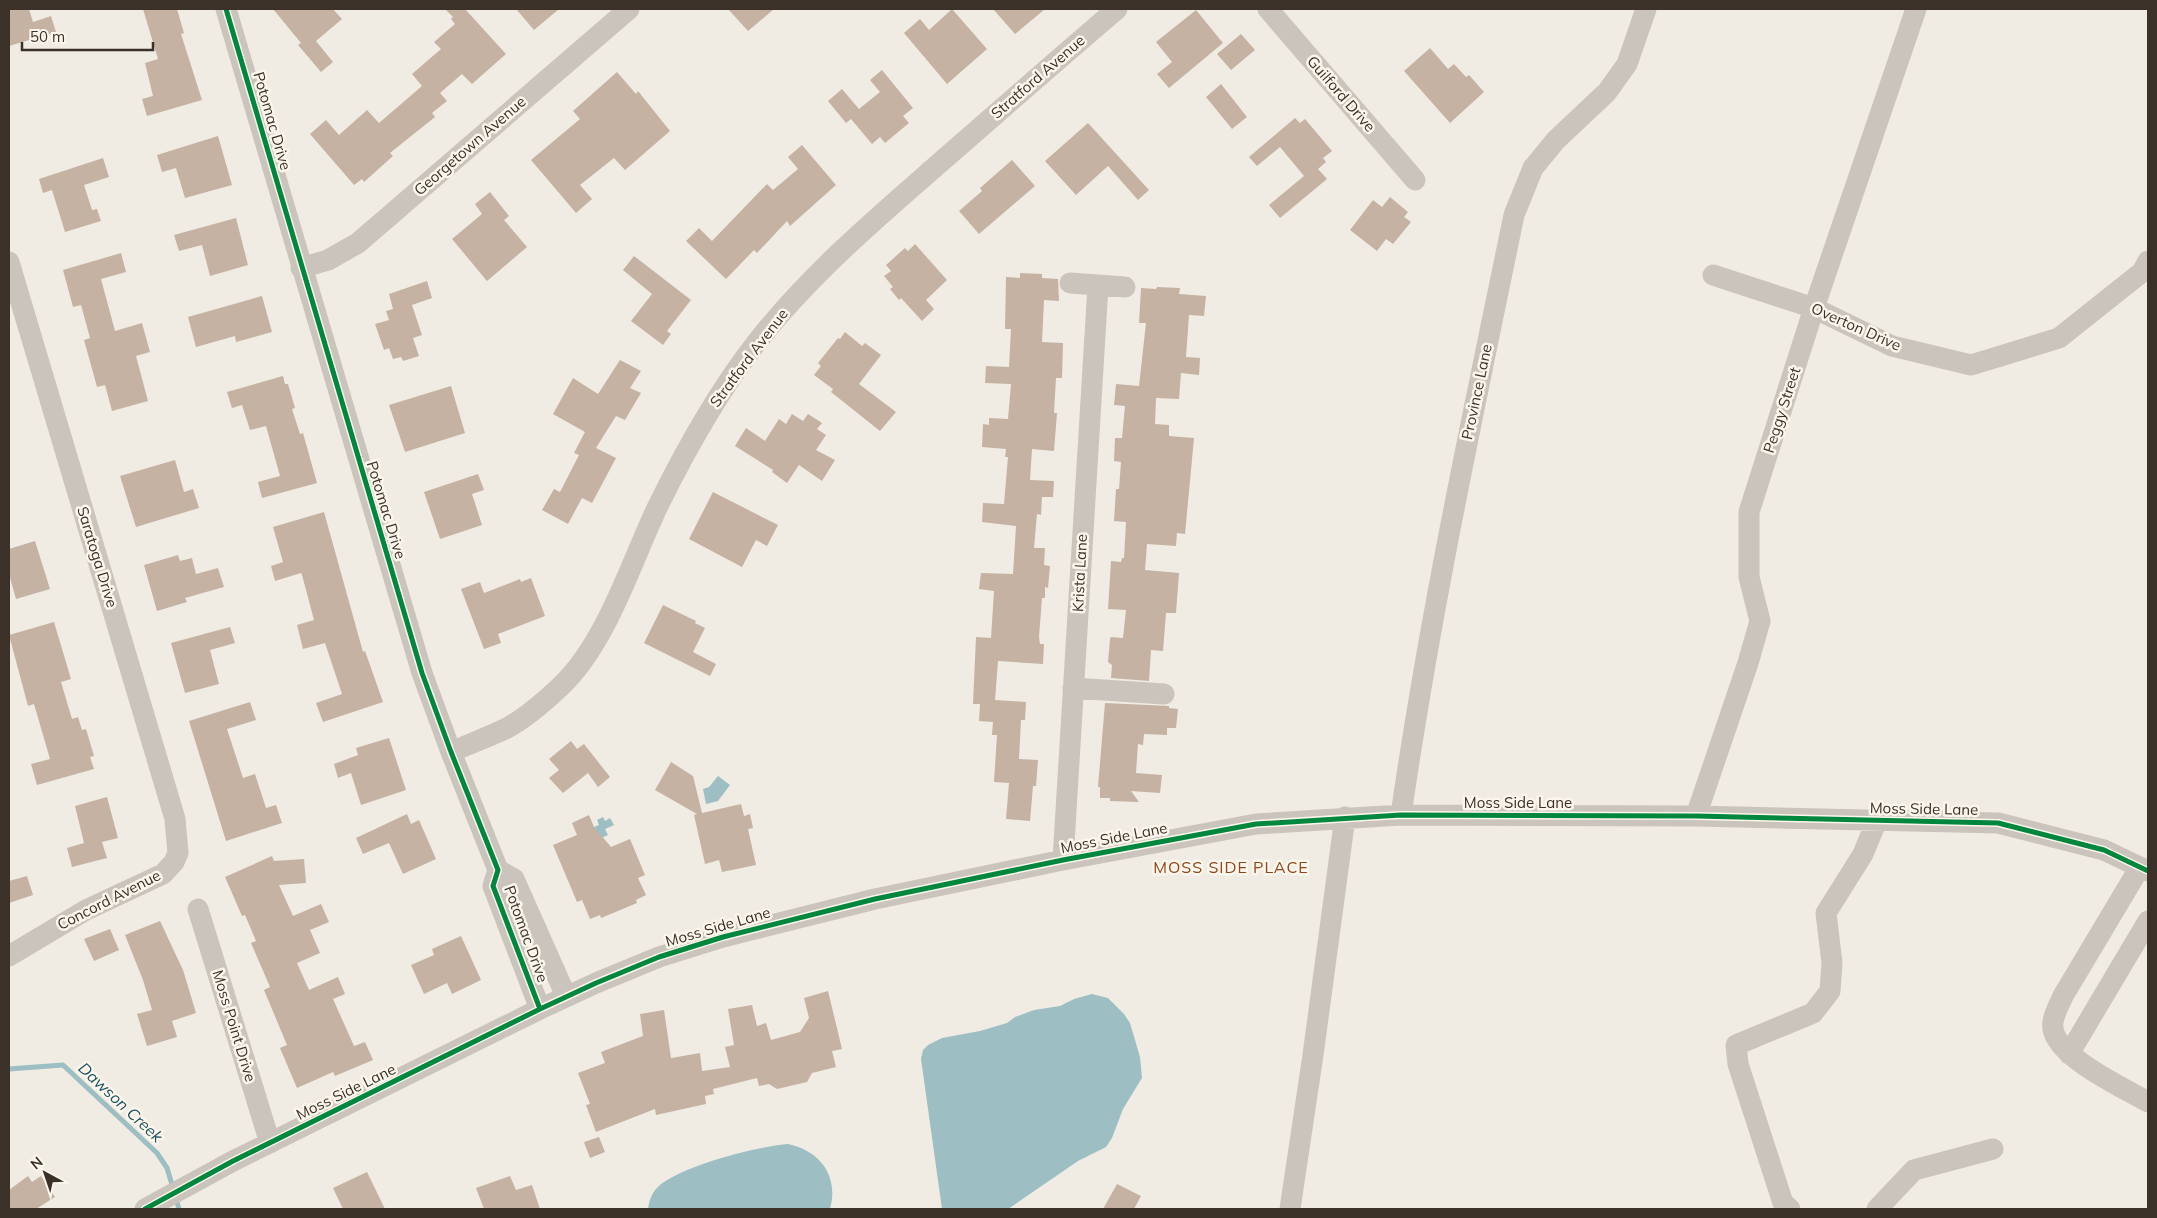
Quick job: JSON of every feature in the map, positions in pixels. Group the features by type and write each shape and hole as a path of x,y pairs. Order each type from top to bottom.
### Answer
{"street":[{"name":"Potomac Drive","path":"226,9 422,673 498,870 514,879 566,996"},
{"name":"Georgetown Avenue","path":"301,268 328,260 358,243 629,9"},
{"name":"Stratford Avenue","path":"451,752 508,727 532,711 561,686 585,658 603,626 657,508 710,410 756,343 797,295 856,236 1117,9"},
{"name":"Guilford Drive","path":"1268,9 1415,180"},
{"name":"Province Lane","path":"1401,815 1419,691 1446,547 1514,215 1533,168 1556,140 1607,92 1627,64 1646,9"},
{"name":"Peggy Street","path":"1696,816 1760,621 1749,577 1749,512 1814,308 1916,9"},
{"name":"Overton Drive","path":"1713,275 1814,308 1892,346 1972,365 2059,338 2142,272 2148,261"},
{"name":"Saratoga Drive","path":"9,262 175,819 178,853"},
{"path":"1070,283 1126,287"},
{"name":"Krista Lane","path":"1063,860 1098,286"},
{"path":"1073,688 1164,694"},
{"name":"Moss Side Lane","path":"144,1209 270,1142 566,996 638,965 724,937 875,899 1063,860 1256,824 1401,815 1696,816 1998,823 2104,850 2144,869"},
{"path":"1290,1209 1314,1055 1346,817"},
{"path":"1790,1209 1783,1203 1738,1064 1736,1045 1813,1013 1830,991 1832,963 1826,913 1863,854 1877,820"},
{"name":"Concord Avenue","path":"9,956 86,910 163,874 174,862 178,853"},
{"path":"2144,869 2063,996 2055,1013 2053,1028 2059,1044 2074,1058 2148,1102"},
{"name":"Potomac Drive","path":"498,870 493,886 540,1009"},
{"name":"Moss Point Drive","path":"198,909 270,1142"},
{"path":"2069,1054 2148,921"},
{"path":"1878,1209 1914,1170 1993,1149"}],"water":[{"path":"718,776 730,785 718,801 706,804 703,789 709,787"},
{"path":"603,817 605,821 610,818 614,825 605,829 608,835 601,838 594,827 599,825 597,820"},
{"path":"1092,994 1108,998 1130,1023 1140,1057 1142,1078 1123,1109 1112,1138 1106,1147 1078,1161 1008,1209 942,1209 921,1059 923,1050 928,1045 942,1038 980,1031 1007,1023 1015,1017 1034,1010 1060,1006 1074,999"},
{"path":"788,1144 800,1147 810,1153 825,1167 832,1186 830,1209 648,1209 653,1193 657,1188 681,1173 699,1165 739,1153"}],"building":[{"path":"9,9 29,9 33,22 51,16 56,32 9,46"},
{"path":"143,9 177,9 184,33 181,34 202,100 147,116 142,99 153,96 145,63 158,59"},
{"path":"273,9 333,9 342,19 316,41 333,62 321,72 298,45 301,43"},
{"path":"445,9 465,9 506,54 472,84 462,74 440,93 447,101 432,113 435,117 390,153 393,156 364,182 362,179 354,185 310,134 326,120 339,135 367,110 379,123 422,86 412,74 441,49 434,42 455,24 451,19 453,17"},
{"path":"516,9 559,9 534,30"},
{"path":"728,9 774,9 748,31"},
{"path":"952,9 987,49 947,84 904,33 920,19 929,30"},
{"path":"993,9 1045,9 1015,34"},
{"path":"1196,10 1223,43 1169,88 1157,74 1172,62 1156,42"},
{"path":"1241,34 1255,50 1231,70 1217,54"},
{"path":"1430,48 1448,69 1454,64 1466,77 1469,75 1484,92 1450,123 1404,71"},
{"path":"882,70 913,108 903,116 909,123 885,143 880,137 872,144 851,119 846,123 828,101 842,89 859,109 880,92 870,80"},
{"path":"617,72 636,94 638,91 670,131 625,170 614,158 580,185 592,199 576,213 531,160 580,119 573,111"},
{"path":"1221,84 1247,117 1232,129 1206,97"},
{"path":"1295,118 1300,123 1305,119 1332,151 1323,158 1326,162 1318,169 1327,179 1280,218 1269,205 1304,176 1280,147 1257,166 1249,157"},
{"path":"1088,123 1149,190 1138,200 1108,166 1076,195 1045,161"},
{"path":"218,136 232,185 185,198 176,168 162,172 157,155"},
{"path":"802,145 836,185 790,226 787,221 757,253 754,250 726,279 686,241 699,228 712,241 767,184 773,190 798,169 788,157"},
{"path":"103,158 109,177 84,185 92,210 97,209 101,221 65,232 52,190 43,193 39,179"},
{"path":"1012,160 1035,186 979,234 959,211 982,191 980,188"},
{"path":"490,192 509,216 504,220 527,247 487,281 452,239 482,214 475,204"},
{"path":"1390,197 1408,212 1404,217 1411,222 1393,244 1386,239 1377,251 1350,230 1373,200 1382,207"},
{"path":"236,218 248,265 210,276 202,245 179,251 174,235"},
{"path":"915,244 947,280 926,300 934,309 922,321 901,298 899,300 890,289 893,287 884,276 891,271 886,265 905,248 908,251"},
{"path":"121,253 126,272 101,279 115,331 142,323 150,352 136,356 148,401 112,411 105,385 97,387 84,340 90,338 81,305 73,307 63,270"},
{"path":"634,256 691,300 667,331 671,334 663,345 631,321 652,294 623,270"},
{"path":"1020,273 1042,274 1042,278 1058,279 1059,301 1044,300 1042,342 1063,343 1062,378 1056,378 1054,413 1057,413 1054,451 1032,449 1030,480 1054,481 1053,497 1042,497 1041,515 1037,514 1034,548 1045,548 1044,565 1050,566 1048,588 1045,587 1045,598 1042,598 1039,637 1040,644 1044,644 1043,664 998,661 995,700 1026,702 1025,720 1021,720 1019,759 1038,760 1036,786 1033,786 1030,821 1006,819 1009,783 994,782 997,735 992,735 993,722 979,721 980,704 973,704 976,637 991,638 994,591 979,589 981,573 1013,574 1016,526 982,522 983,503 1004,504 1008,457 1005,457 1006,449 982,447 983,424 989,425 989,418 1008,419 1011,384 985,383 986,366 1009,367 1011,329 1005,329 1006,277 1020,278"},
{"path":"427,281 432,298 412,305 422,335 413,338 419,356 403,361 401,357 393,359 389,348 384,350 375,324 389,320 386,311 393,309 389,294"},
{"path":"1157,287 1180,288 1179,294 1206,296 1204,316 1189,315 1186,357 1200,358 1199,375 1181,373 1179,399 1156,398 1155,424 1169,425 1169,436 1194,438 1185,534 1177,533 1176,546 1147,544 1145,570 1179,573 1176,613 1166,613 1163,651 1151,650 1149,681 1111,678 1112,665 1108,662 1110,639 1111,637 1123,638 1126,610 1108,609 1111,561 1121,562 1122,558 1124,558 1126,522 1114,521 1116,489 1119,489 1121,462 1114,461 1115,438 1122,438 1125,406 1114,405 1116,384 1139,386 1146,323 1139,323 1141,288 1156,289"},
{"path":"262,296 272,332 236,342 235,336 196,347 188,317"},
{"path":"845,332 862,346 865,343 881,355 859,384 896,412 880,431 831,392 833,389 814,375 821,366 818,363"},
{"path":"620,360 641,371 630,388 641,393 625,420 616,416 596,448 616,458 592,503 582,498 568,524 542,510 554,489 560,492 579,455 574,453 585,432 553,414 573,378 598,394"},
{"path":"283,376 285,384 288,384 295,408 292,409 300,434 303,433 317,483 262,498 258,482 280,476 266,426 250,430 242,405 232,408 227,392"},
{"path":"451,386 465,433 405,452 389,405"},
{"path":"792,414 803,421 808,414 822,423 817,429 826,435 816,450 835,460 822,481 799,465 787,483 772,472 773,470 735,446 746,428 765,441 779,419 786,424"},
{"path":"175,460 184,492 193,489 199,508 136,527 120,476"},
{"path":"478,474 484,490 472,494 482,525 440,539 424,492"},
{"path":"713,492 778,525 767,546 756,540 742,567 689,539"},
{"path":"324,512 363,652 365,651 383,702 323,722 316,703 342,694 325,643 303,649 297,625 314,620 302,575 301,573 275,581 271,566 283,562 273,527"},
{"path":"35,541 50,589 16,599 9,574 9,549"},
{"path":"178,555 180,561 192,558 196,574 218,568 224,587 185,598 187,602 157,611 144,565"},
{"path":"531,578 545,616 498,634 501,643 484,649 461,589 480,582 484,593 520,579 521,582"},
{"path":"663,605 696,621 695,623 705,628 693,652 716,664 710,676 644,643"},
{"path":"54,622 71,679 61,682 72,719 78,717 82,730 86,729 94,756 90,757 94,769 37,785 31,764 50,759 34,704 28,706 9,635"},
{"path":"230,627 235,643 210,650 219,684 185,693 171,643"},
{"path":"250,702 256,720 227,729 243,778 255,774 266,808 276,805 282,823 226,841 189,721"},
{"path":"1105,703 1169,706 1169,708 1178,709 1176,728 1167,728 1167,735 1144,734 1143,745 1138,744 1136,773 1162,775 1160,793 1131,791 1139,802 1110,801 1110,798 1100,798 1100,787 1098,787"},
{"path":"389,738 406,790 361,805 351,773 338,778 334,764 358,755 356,748"},
{"path":"571,741 577,749 584,744 610,777 598,787 588,773 563,793 549,778 559,770 549,759"},
{"path":"671,762 693,776 702,813 741,804 744,816 750,814 753,828 748,829 756,865 722,872 719,860 705,864 694,815 697,814 655,790"},
{"path":"107,797 118,838 102,842 107,858 72,867 67,848 84,843 75,806"},
{"path":"407,814 411,824 419,820 436,859 403,874 389,843 363,854 356,838"},
{"path":"589,815 594,827 611,847 630,839 645,875 638,878 646,895 636,900 637,903 601,918 600,915 590,919 582,900 577,902 553,845 577,835 572,823"},
{"path":"272,856 274,861 304,859 306,883 279,885 293,916 321,904 329,922 310,930 320,953 297,963 309,990 338,977 345,994 333,999 354,1046 365,1042 373,1060 335,1076 333,1072 297,1088 280,1048 287,1045 264,990 270,987 251,943 256,941 245,915 242,916 225,877"},
{"path":"27,876 33,895 9,903 9,881"},
{"path":"160,921 183,970 196,1013 172,1021 177,1037 147,1046 137,1014 152,1010 143,980 125,935"},
{"path":"110,929 119,950 94,961 84,939"},
{"path":"461,936 481,980 452,994 447,983 424,994 411,965 434,955 432,949"},
{"path":"828,991 842,1049 832,1051 836,1067 812,1073 807,1082 777,1089 769,1084 759,1086 757,1078 713,1089 714,1094 705,1096 706,1104 656,1115 655,1109 596,1132 586,1105 590,1104 578,1073 605,1063 601,1052 643,1036 640,1014 664,1010 671,1058 700,1053 702,1071 730,1067 725,1047 734,1045 728,1009 752,1005 757,1026 766,1023 771,1040 800,1032 809,1018 804,998"},
{"path":"599,1137 605,1152 590,1158 584,1142"},
{"path":"367,1172 385,1209 343,1209 333,1188"},
{"path":"28,1176 32,1182 41,1176 55,1197 36,1209 9,1209 9,1190"},
{"path":"510,1176 516,1190 532,1185 540,1209 484,1209 476,1188"},
{"path":"1117,1184 1141,1196 1134,1209 1103,1209"}],"waterway":[{"name":"Dawson Creek","path":"9,1069 63,1065 157,1153 167,1168 173,1188"},
{"name":"Dawson Creek","path":"176,1199 179,1209"}],"cycle path":[{"path":"226,9 422,673 498,870 493,886 540,1009"},
{"path":"145,1209 233,1161 540,1009 659,957 723,937 875,899 1063,860 1256,824 1401,815 1696,816 1998,823 2104,850 2148,871"}],"district":[{"name":"MOSS SIDE PLACE","path":"1231,867"}]}
